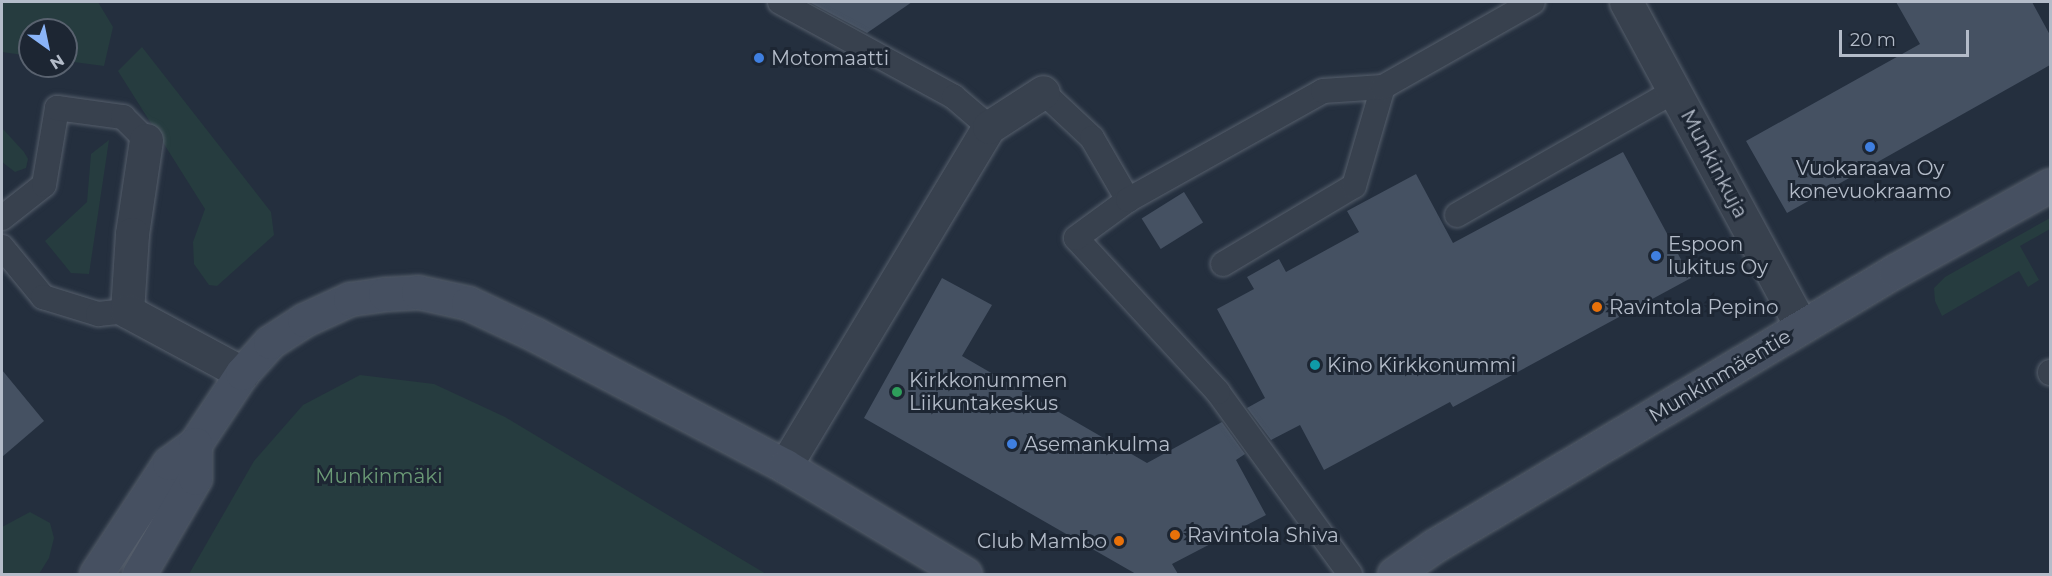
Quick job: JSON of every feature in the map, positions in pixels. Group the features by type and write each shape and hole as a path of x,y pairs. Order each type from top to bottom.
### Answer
{"main road":[{"name":"Munkinmäentie","path":"1394,574 1434,546 1802,326 2050,185"},
{"path":"96,574 169,463 195,444 242,373 270,342 304,320 350,299 418,292 468,303 536,335 785,466 965,574"},
{"path":"139,574 195,478 195,444"}],"street":[{"name":"Munkinkuja","path":"1626,2 1802,326"},
{"path":"785,466 989,127 1043,92"},
{"path":"146,140 132,234 127,311 242,373"}],"lane":[{"path":"780,2 954,97 989,127"},
{"path":"1350,574 1218,392 1076,238 1128,200 1323,91 1383,87 1533,2"},
{"path":"1222,264 1354,186 1383,87"},
{"path":"1457,215 1674,91"},
{"path":"1043,92 1092,138 1128,200"},
{"path":"2,218 44,185 57,108 123,117 146,140"},
{"path":"2,247 43,297 98,314 127,311"}],"green space":[{"path":"2,2 98,2 113,27 104,66 78,63 78,18 18,18 18,54 2,52"},
{"path":"142,47 271,212 274,235 217,286 209,285 194,264 193,242 205,209 118,71"},
{"path":"2,128 24,152 28,159 26,168 15,172 2,162"},
{"path":"109,140 89,274 71,273 45,241 87,202 91,154"},
{"path":"2050,218 2050,229 2020,246 2039,280 2028,287 2019,271 1942,316 1935,301 1934,288 1945,277"},
{"name":"Munkinmäki","path":"360,375 434,384 505,417 766,574 189,574 254,461 303,405"},
{"path":"30,512 50,523 54,538 49,558 39,574 2,574 2,527"}],"building":[{"path":"809,2 912,2 867,33"},
{"path":"1896,2 2032,2 2050,35 2050,65 1787,213 1746,141 1920,44"},
{"path":"1623,152 1691,278 1453,407 1450,402 1324,470 1300,425 1271,440 1247,408 1265,398 1217,309 1254,289 1247,277 1279,259 1286,272 1359,232 1347,211 1416,174 1453,243"},
{"path":"1184,192 1203,223 1161,249 1142,218"},
{"name":"Asemankulma","path":"942,278 992,305 962,356 1147,463 1222,422 1245,454 1236,460 1266,515 1172,564 1178,574 1136,574 864,418"},
{"path":"2,370 44,421 2,457"}],"place":[{"name":"Motomaatti","path":"759,58"},
{"name":"Vuokaraava Oy konevuokraamo","path":"1870,147"},
{"name":"Espoon lukitus Oy","path":"1656,256"},
{"name":"Ravintola Pepino","path":"1597,307"},
{"name":"Kino Kirkkonummi","path":"1315,365"},
{"name":"Kirkkonummen Liikuntakeskus","path":"897,392"},
{"name":"Asemankulma","path":"1012,444"},
{"name":"Ravintola Shiva","path":"1175,535"},
{"name":"Club Mambo","path":"1119,541"}]}
